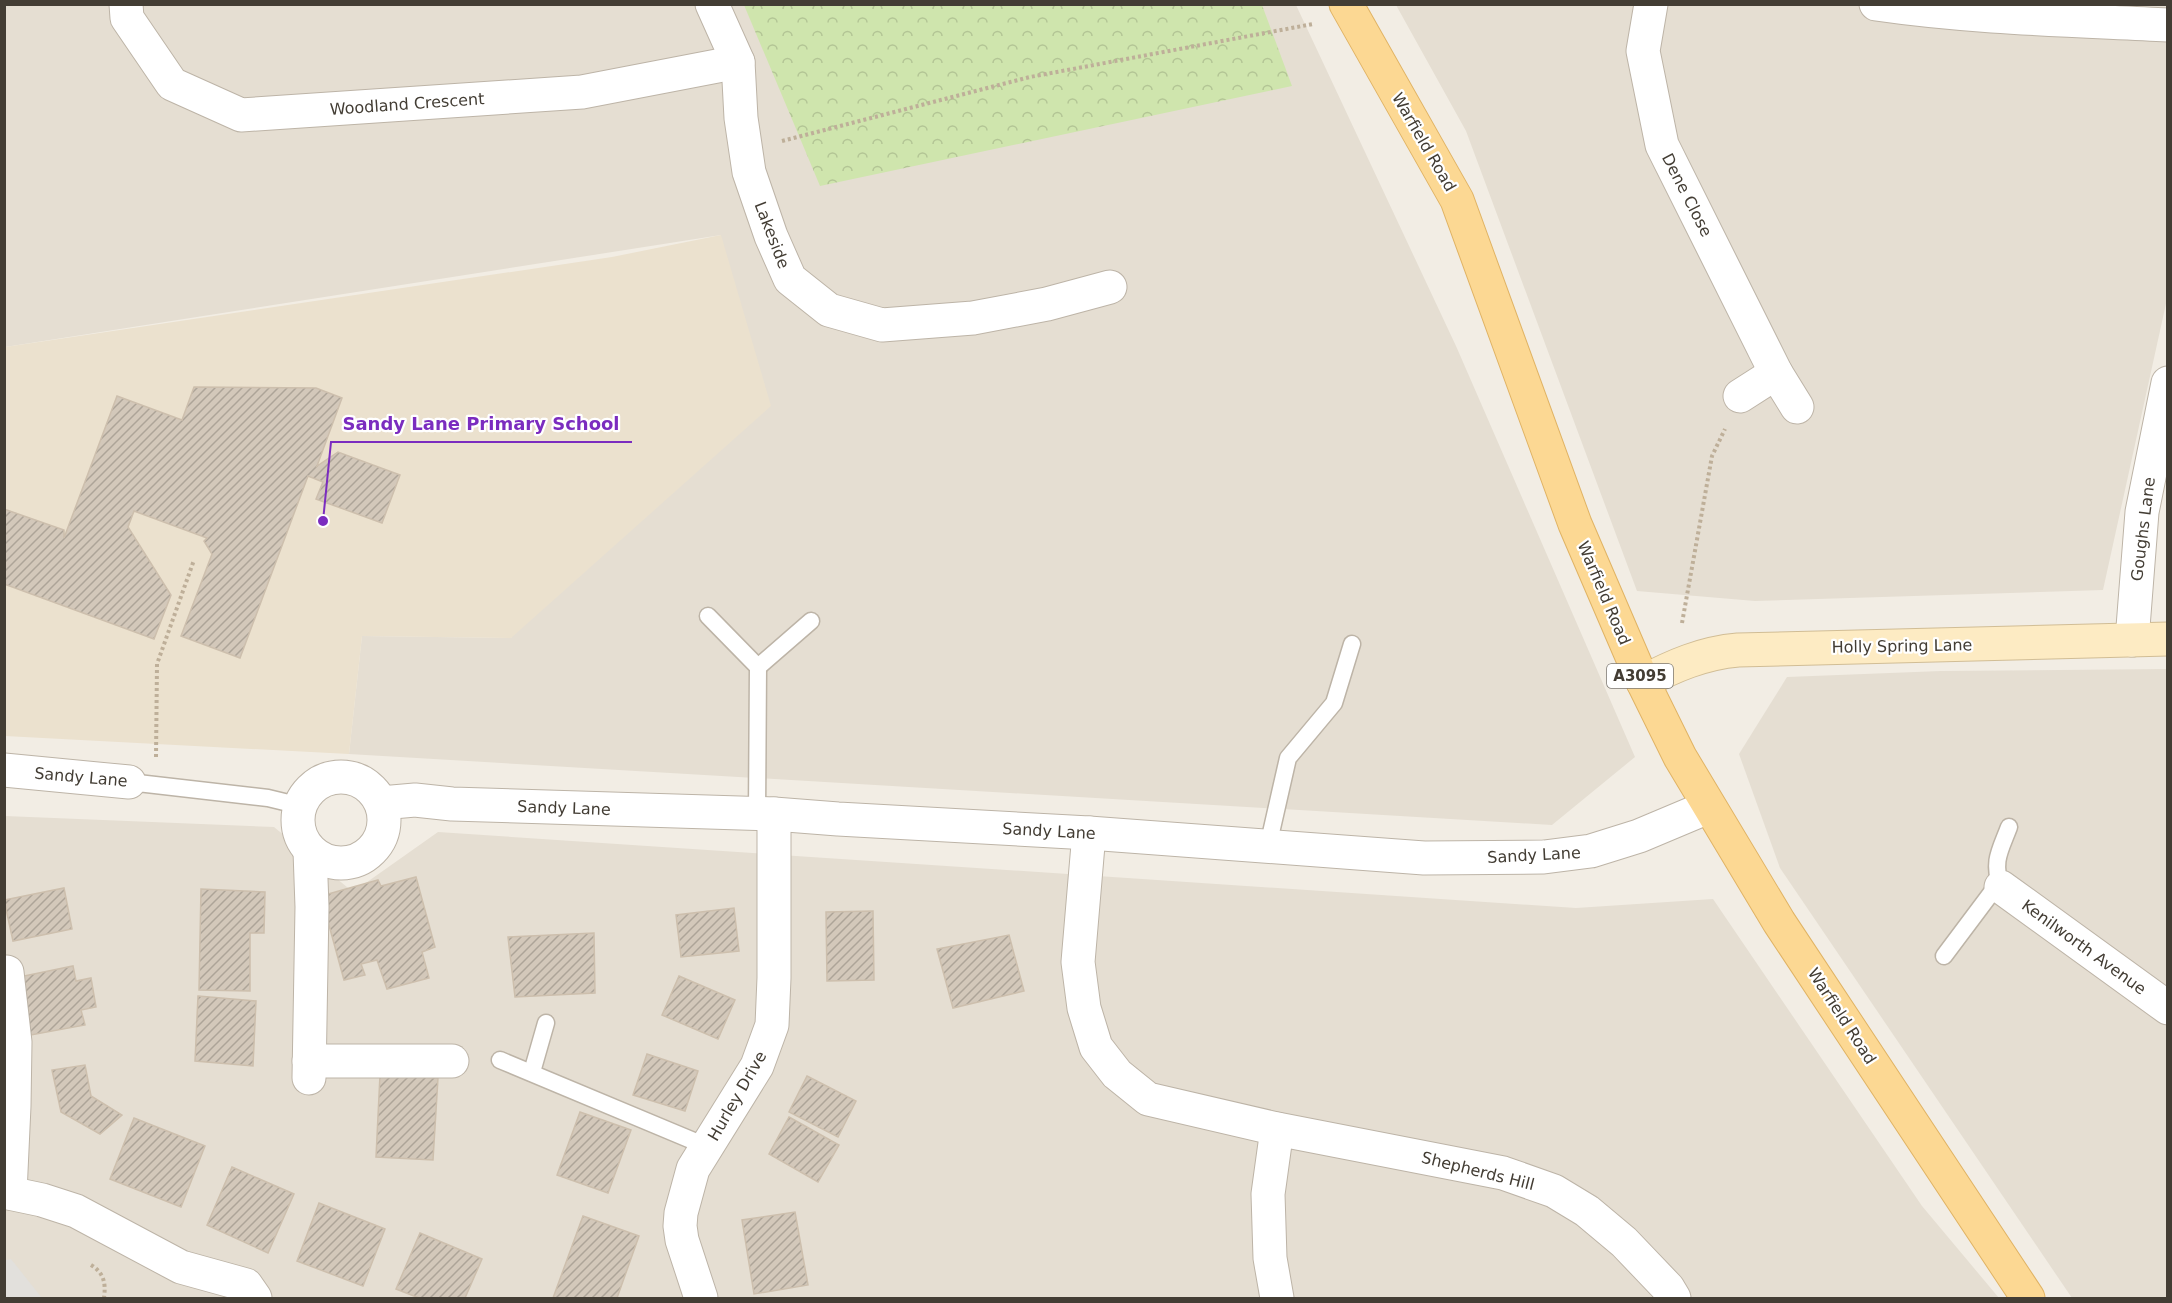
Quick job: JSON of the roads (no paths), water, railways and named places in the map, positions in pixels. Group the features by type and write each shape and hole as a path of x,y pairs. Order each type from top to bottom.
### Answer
{"main road":[{"name":"Warfield Road","path":"1349,10 1457,200 1575,524 1642,682 1680,757 1779,922 2028,1299"}],"street":[{"name":"Woodland Crescent","path":"126,4 127,18 172,84 241,115 582,92 738,62"},
{"name":"Lakeside","path":"712,4 738,62 741,118 749,172 771,236 790,279 829,310 882,325 973,318 1047,304 1110,287"},
{"name":"Dene Close","path":"1651,4 1643,51 1662,145 1776,373 1797,407"},
{"path":"1876,4 1917,10 1968,9 2168,25"},
{"path":"1740,396 1776,373"},
{"name":"Goughs Lane","path":"2132,640 2142,512 2168,383"},
{"name":"Holly Spring Lane","path":"1642,682 1694,658 1738,650 2168,639"},
{"name":"Sandy Lane","path":"4,770 143,783"},
{"path":"347,777 373,790 381,803 384,817 383,832 376,846 365,856 352,862 337,863 322,859 303,841 298,818 301,806 307,793 319,784 332,778 347,777"},
{"name":"Sandy Lane","path":"381,803 415,800 452,804 765,814 1089,833 1425,858 1544,857 1592,851 1639,836 1708,807"},
{"name":"Hurley Drive","path":"701,1299 682,1240 681,1214 693,1169 757,1066 772,1024 774,978 765,814"},
{"name":"Shepherds Hill","path":"1089,833 1078,962 1084,1008 1096,1047 1117,1074 1148,1099 1277,1129 1503,1173 1554,1191 1587,1211 1624,1242 1668,1288 1674,1299"},
{"path":"310,850 312,907 309,1069 452,1061"},
{"name":"Kenilworth Avenue","path":"2001,887 2167,1007"},
{"path":"7,972 15,1042 15,1106 7,1192 76,1211 181,1267 246,1285 255,1299"},
{"path":"1277,1129 1268,1194 1270,1258 1277,1299"}],"lane":[{"path":"708,616 758,667 765,814"},
{"path":"758,667 811,621"},
{"path":"1268,846 1288,758 1334,703 1353,644"},
{"name":"Sandy Lane","path":"143,783 268,798 301,806"},
{"path":"1944,956 1992,892 2001,887 1996,872 1996,860 2009,827"},
{"path":"532,1072 546,1023"},
{"path":"500,1060 708,1147"}],"place":[{"name":"Sandy Lane Primary School","path":"323,521"}]}
